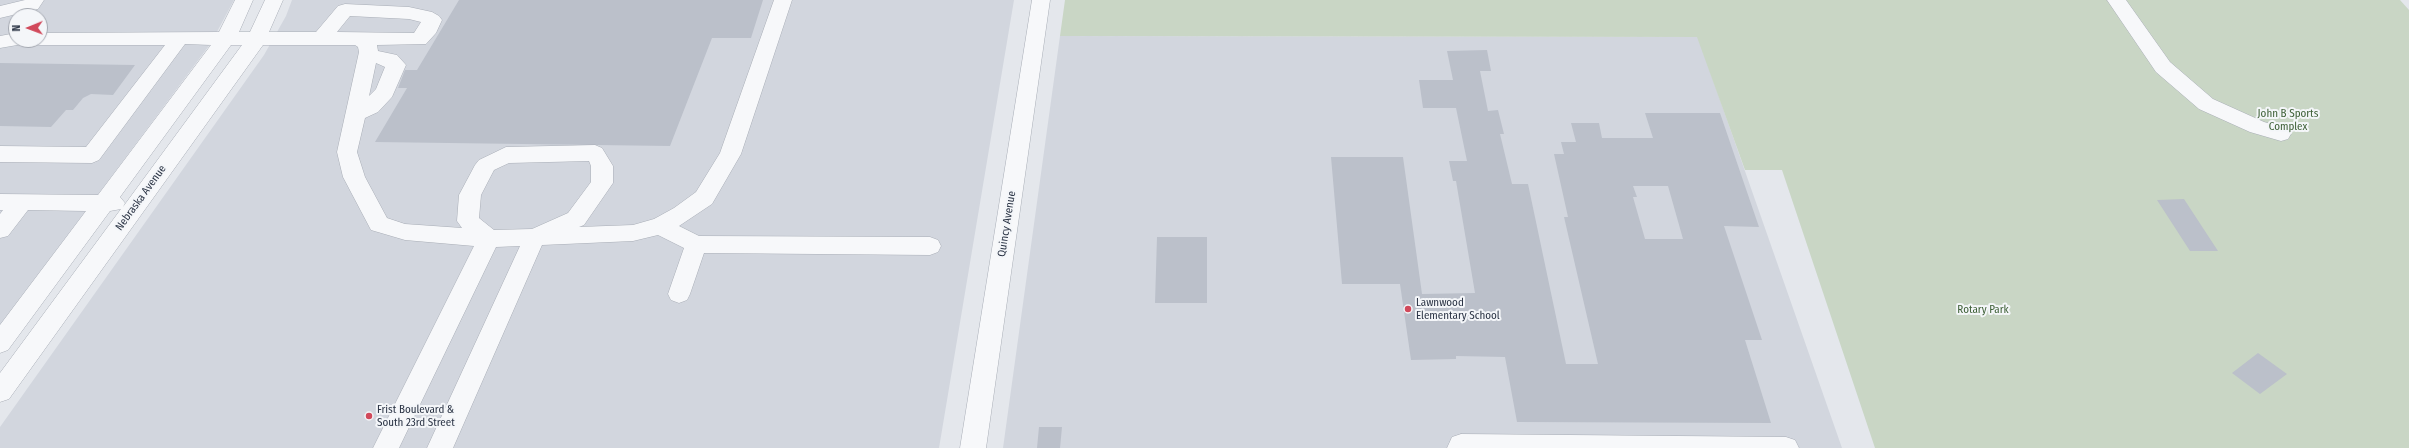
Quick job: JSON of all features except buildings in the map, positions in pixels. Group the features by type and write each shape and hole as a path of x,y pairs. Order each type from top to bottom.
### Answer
{"street":[{"path":"0,12 31,5 35,0"},
{"path":"0,343 226,38 244,0"},
{"name":"Nebraska Avenue","path":"0,392 256,40 274,0"},
{"path":"364,47 356,114 347,152 354,177 380,224 405,232 489,239 633,233 660,226 682,214 704,198 730,154 782,0"},
{"name":"Quincy Avenue","path":"973,448 1041,0"},
{"path":"2116,0 2163,66 2183,86 2206,104 2257,126 2282,134"},
{"path":"321,39 345,10 409,13 424,16 432,20 426,32 419,39 364,47"},
{"path":"0,154 92,154 180,38"},
{"path":"48,39 321,39 364,47 390,60 396,65 385,92 371,107 356,114"},
{"path":"440,448 535,237 576,219 602,183 602,166 595,154 506,155 486,165 470,195 468,221 489,239"},
{"path":"0,202 137,204"},
{"path":"0,230 22,202"},
{"path":"660,226 696,244 930,246"},
{"path":"386,448 489,239"},
{"path":"679,294 696,244"},
{"path":"1460,448 1461,445 1469,445 1786,448"}],"shaded area":[{"path":"0,0 234,0 211,43 0,326"},
{"path":"292,0 1014,0 939,448 0,448 0,427 264,55 286,16"},
{"name":"Lawnwood Elementary School","path":"1060,36 1698,37 1842,448 1003,448"}],"green space":[{"name":"John B Sports Complex","path":"1065,0 2400,0 2409,10 2409,448 1875,448 1782,170 1745,170 1697,37 1060,36"}],"place":[{"name":"Lawnwood Elementary School","path":"1408,309"},
{"name":"Frist Boulevard & South 23rd Street","path":"369,416"}],"park label":[{"name":"Rotary Park","path":"1983,310"}]}
